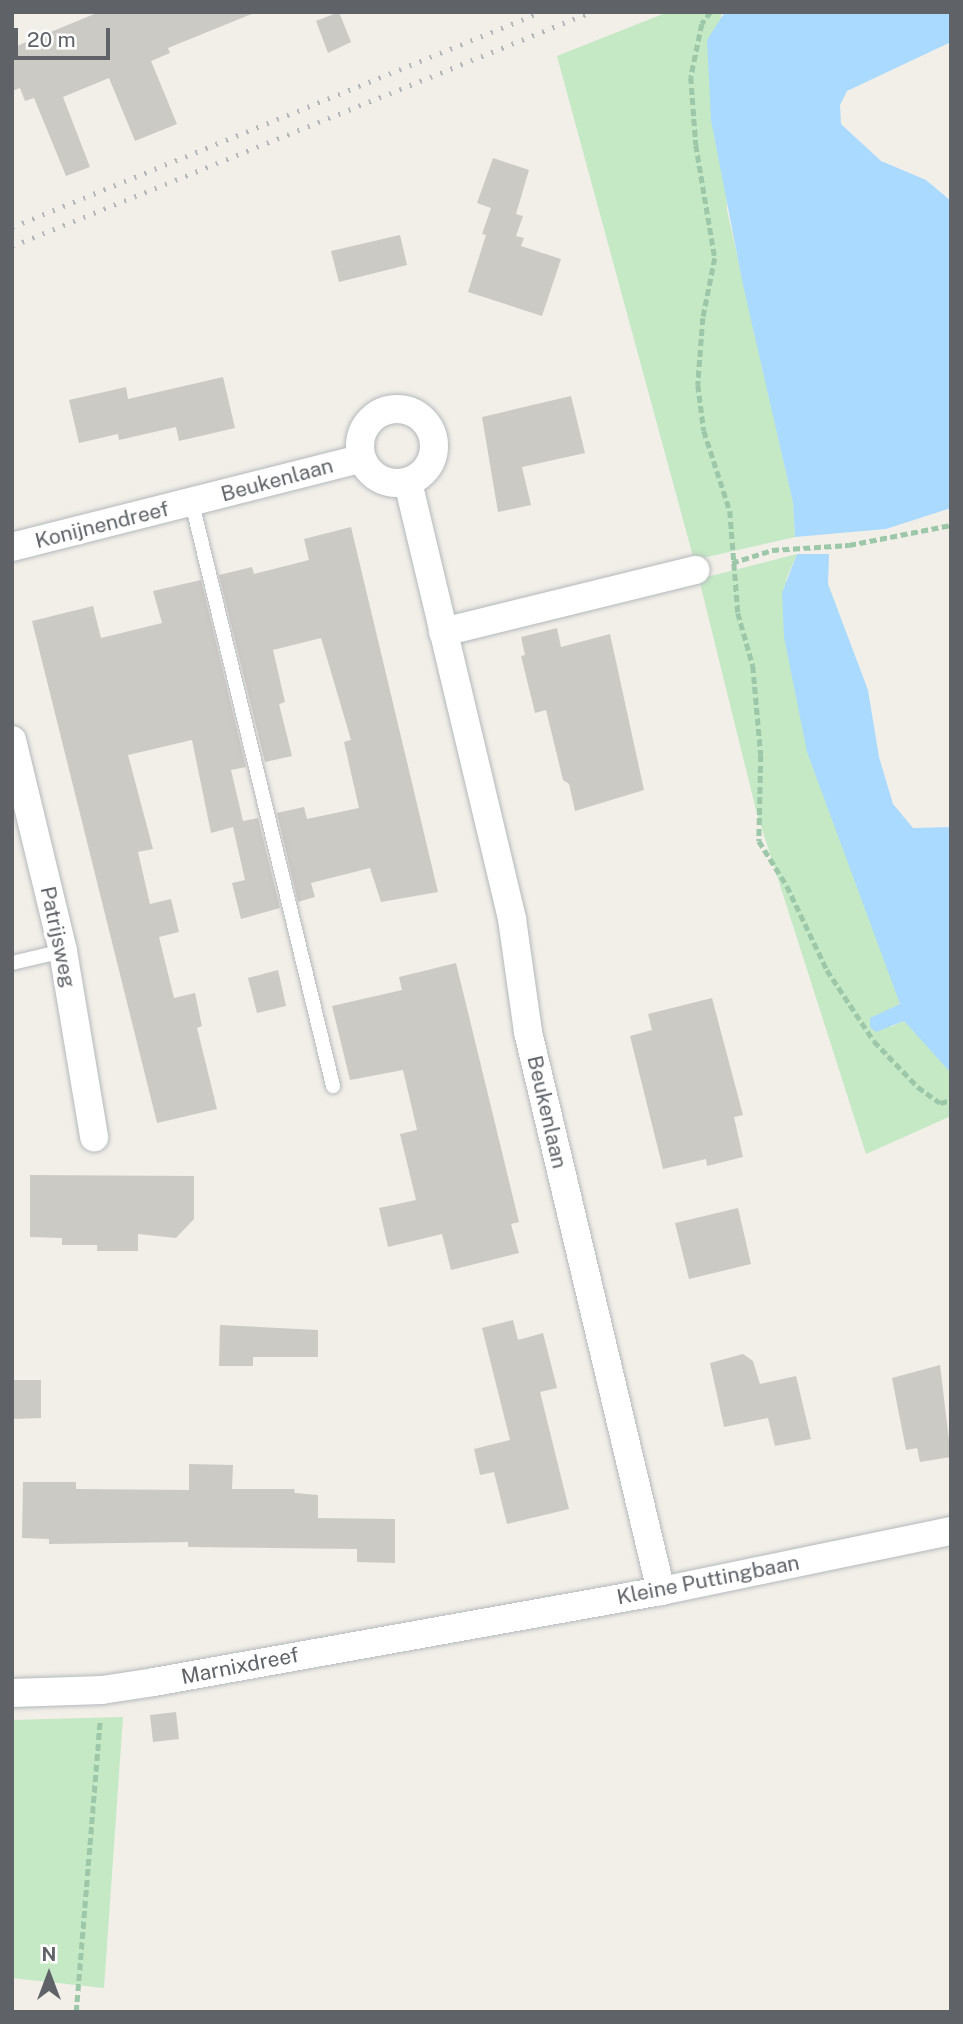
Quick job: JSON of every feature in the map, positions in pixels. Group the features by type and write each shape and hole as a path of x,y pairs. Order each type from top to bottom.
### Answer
{"street":[{"name":"Beukenlaan","path":"397,409 419,416 427,424 435,446 427,468 408,482 384,482 361,459 361,435 374,416 397,409"},
{"name":"Beukenlaan","path":"192,503 361,459"},
{"name":"Beukenlaan","path":"408,482 519,952 528,1032 662,1591"},
{"name":"Konijnendreef","path":"12,547 192,503"},
{"path":"443,632 696,570"},
{"name":"Patrijsweg","path":"12,740 63,951 94,1137"},
{"name":"Kleine Puttingbaan","path":"465,1623 662,1591 951,1531"},
{"name":"Marnixdreef","path":"12,1693 102,1690 465,1623"}],"lane":[{"path":"192,503 334,1086"},
{"path":"12,963 63,951"}],"path":[{"path":"711,12 702,24 691,77 696,145 715,258 703,318 698,385 704,431 730,511 738,613 753,666 761,755 759,841 787,886 827,971 874,1041 918,1087 940,1103 951,1100"},
{"path":"733,563 772,550 849,545 951,525"},
{"path":"76,2012 102,1690"}],"green space":[{"path":"668,12 725,12 721,15 727,210 793,503 795,537 694,560 557,56"},
{"path":"797,554 786,580 900,1005 880,1014 891,1027 903,1021 911,1025 951,1073 951,1116 866,1154 756,810 699,579"},
{"path":"123,1717 104,1988 12,1978 12,1720"}],"water":[{"path":"725,12 951,12 951,42 847,91 840,105 841,124 881,161 926,180 951,201 951,508 886,529 795,537 793,503 743,285 711,120 707,40"},
{"path":"797,554 829,554 828,584 868,690 879,757 893,804 913,828 951,827 951,1073 904,1021 876,1032 870,1027 870,1018 900,1004 807,752 784,637 782,593"}],"building":[{"path":"99,12 254,13 168,48 170,53 151,61 177,124 135,141 109,78 63,97 90,167 66,176 34,98 25,101 20,88 12,91 12,48"},
{"path":"339,12 351,42 328,53 316,21"},
{"path":"493,158 529,170 516,214 523,216 516,236 524,238 521,246 561,259 542,316 468,292 486,235 482,234 491,208 477,203"},
{"path":"400,235 407,265 339,282 331,251"},
{"path":"223,377 235,428 179,441 176,427 119,440 118,434 79,443 69,400 126,387 128,399"},
{"path":"571,396 585,453 522,467 531,505 498,512 482,417"},
{"path":"351,527 438,892 381,902 370,868 311,883 315,897 298,902 277,813 304,807 307,819 359,808 344,742 351,740 321,638 273,650 285,702 279,704 292,756 265,762 219,575 252,567 254,574 309,560 304,539"},
{"path":"201,580 246,767 231,770 243,821 258,818 280,908 241,919 232,883 245,880 233,827 211,833 192,740 128,755 153,849 138,852 150,904 171,899 179,932 159,937 174,998 195,993 202,1026 197,1028 217,1109 157,1123 32,621 93,606 101,638 162,623 153,591"},
{"path":"557,628 561,647 610,634 644,790 575,811 569,784 563,780 546,710 535,713 521,656 525,655 521,637"},
{"path":"456,963 519,1222 511,1224 519,1253 451,1270 442,1234 388,1247 379,1208 416,1200 400,1134 417,1130 403,1070 350,1080 332,1006 402,990 399,977"},
{"path":"278,970 286,1006 257,1013 248,978"},
{"path":"712,998 743,1115 734,1117 743,1157 707,1166 706,1159 663,1169 630,1036 652,1030 648,1014"},
{"path":"30,1175 194,1176 194,1219 176,1238 138,1234 138,1251 97,1251 97,1245 62,1245 62,1238 30,1237"},
{"path":"738,1208 751,1264 689,1279 675,1223"},
{"path":"513,1320 518,1340 543,1333 557,1388 540,1392 569,1509 507,1524 494,1472 480,1475 474,1449 510,1440 482,1328"},
{"path":"220,1325 318,1330 318,1357 253,1357 253,1366 219,1366"},
{"path":"743,1354 753,1361 760,1384 796,1376 811,1439 775,1446 768,1418 724,1427 710,1363"},
{"path":"940,1365 951,1457 920,1462 917,1448 906,1450 892,1378"},
{"path":"12,1380 41,1380 41,1418 12,1419"},
{"path":"189,1464 233,1465 232,1489 294,1489 295,1493 318,1495 318,1518 395,1519 395,1563 357,1562 357,1549 188,1547 188,1542 49,1544 49,1539 22,1538 23,1482 76,1482 76,1489 189,1490"},
{"path":"176,1712 179,1739 153,1742 150,1715"}],"railway":[{"path":"12,227 541,12"},
{"path":"12,246 591,12"}]}
